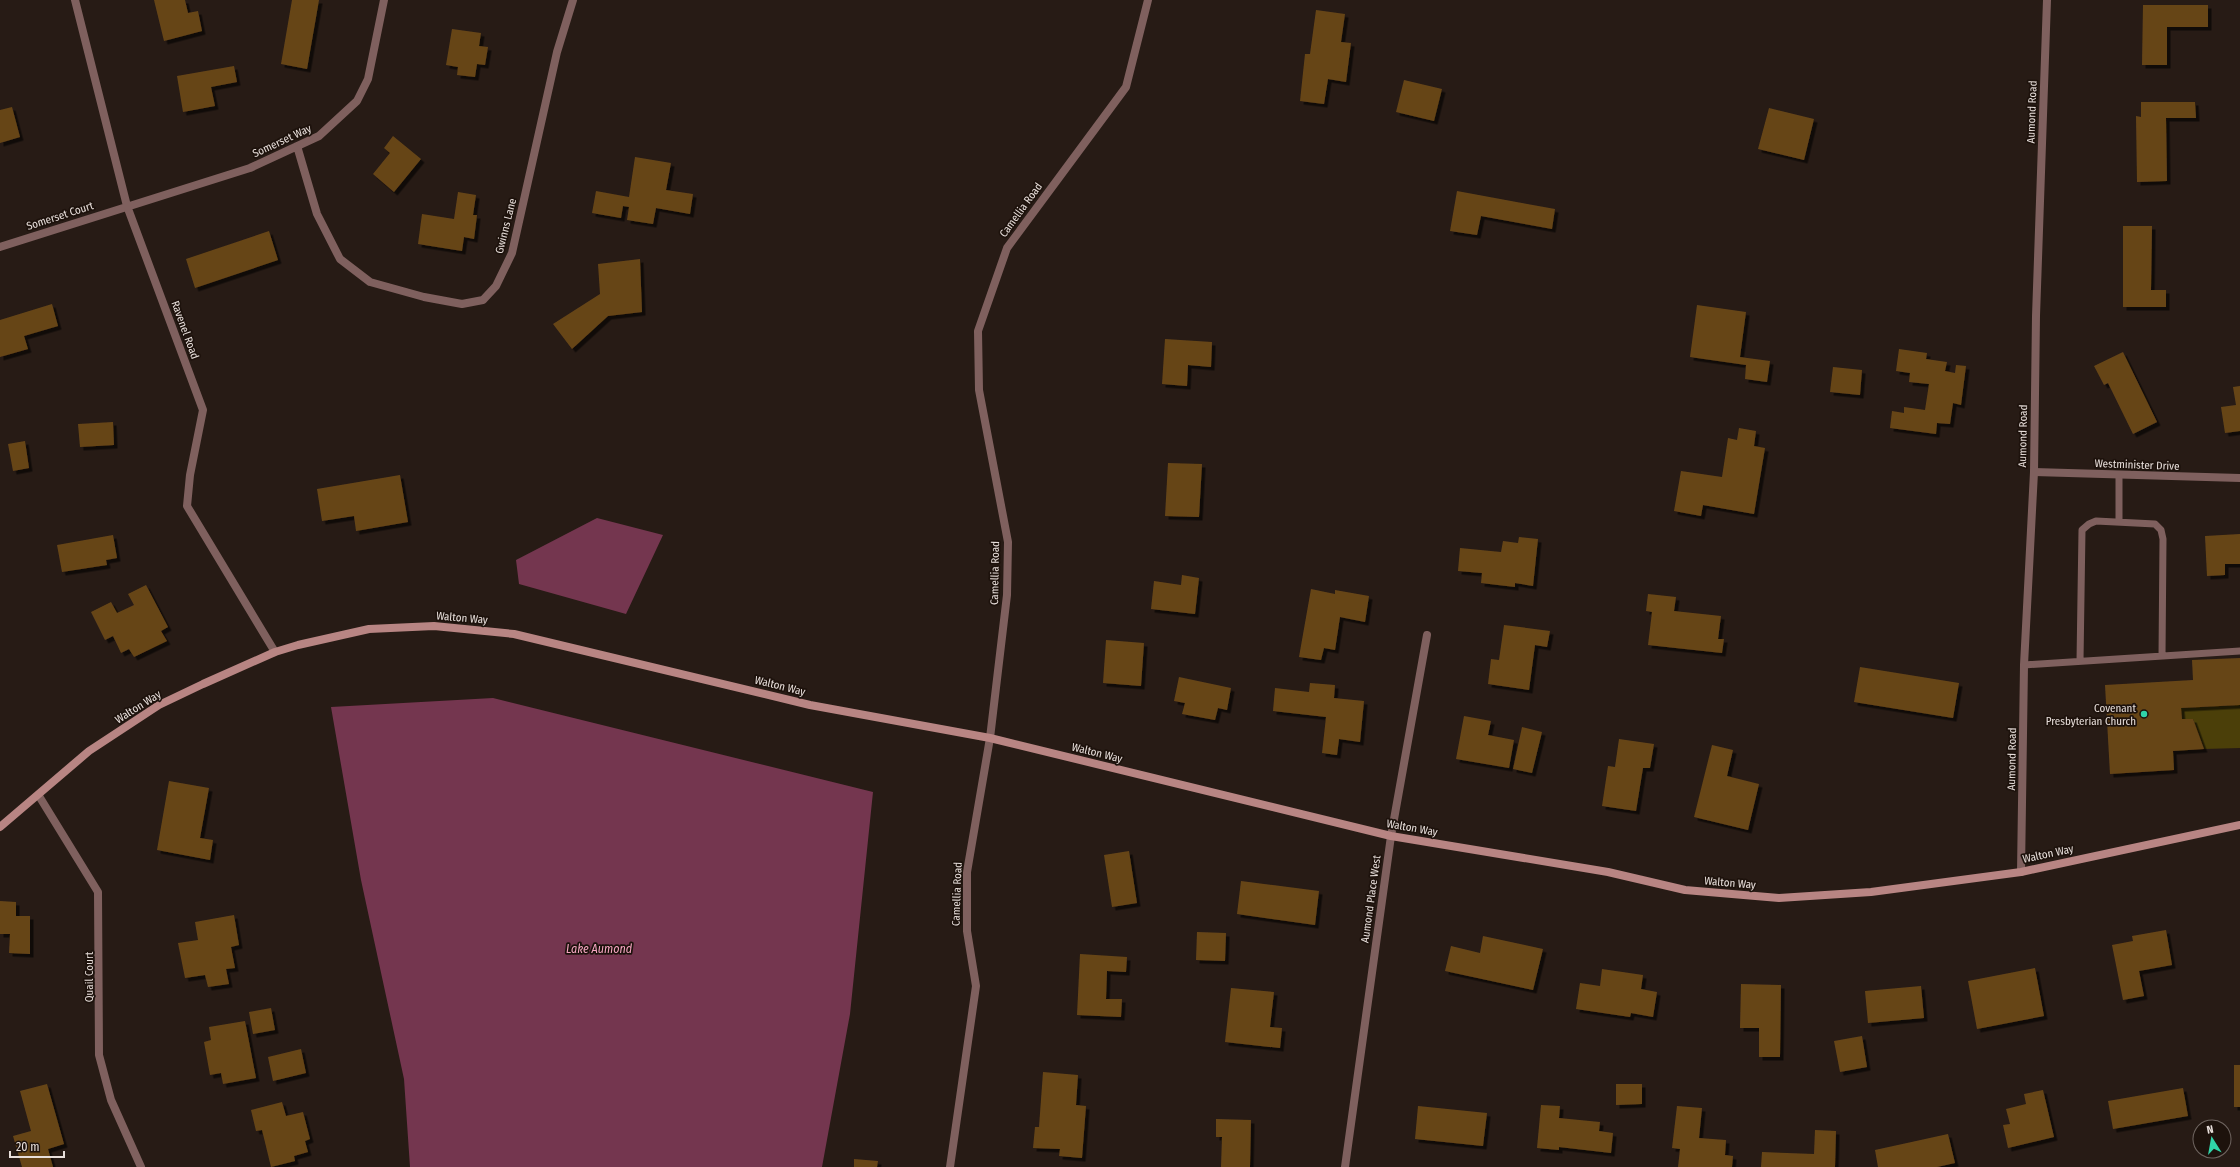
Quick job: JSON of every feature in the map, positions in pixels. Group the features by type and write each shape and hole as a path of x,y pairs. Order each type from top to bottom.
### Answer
{"main road":[{"name":"Walton Way","path":"0,827 39,796 89,751 159,705 275,652 369,630 434,626 514,634 810,705 990,738 1391,836 1608,872 1686,890 1779,898 1872,892 2021,872 2240,825"}],"street":[{"name":"Ravenel Road","path":"75,0 127,206 203,410 190,475 187,506 275,652"},
{"name":"Somerset Way","path":"127,206 250,168 319,136 357,101 368,80 384,0"},
{"name":"Gwinns Lane","path":"297,146 317,214 340,259 370,282 424,297 462,304 483,300 496,286 512,253 557,52 572,0"},
{"name":"Camellia Road","path":"950,1167 976,986 967,931 967,872 990,738 1007,595 1008,542 979,390 978,331 1007,248 1126,87 1148,0"},
{"name":"Aumond Road","path":"2021,872 2024,665 2034,472 2036,316 2047,0"},
{"name":"Somerset Court","path":"0,247 127,206"},
{"name":"Westminister Drive","path":"2034,472 2119,476 2240,478"},
{"name":"Aumond Place West","path":"1345,1167 1391,836 1427,635"},
{"name":"Quail Court","path":"39,796 98,892 99,1055 111,1100 141,1167"}],"lane":[{"path":"2119,476 2120,521"},
{"path":"2080,662 2082,530 2089,524 2096,521 2120,521 2155,524 2161,530 2163,539 2162,656"},
{"path":"2024,665 2240,650"}],"shaded area":[{"path":"2240,705 2240,748 2204,749 2193,719 2182,719 2181,708"}],"water":[{"path":"597,518 663,535 626,614 519,584 516,560"},
{"name":"Lake Aumond","path":"493,698 873,792 850,1014 822,1167 410,1167 404,1079 361,880 331,707"}],"building":[{"path":"154,0 185,0 188,13 198,11 202,31 164,41"},
{"path":"292,0 319,0 307,69 281,64"},
{"path":"2143,5 2208,5 2208,27 2167,27 2167,65 2142,65"},
{"path":"1316,10 1345,14 1341,42 1351,43 1346,82 1328,79 1324,104 1300,101 1305,54 1310,54"},
{"path":"452,29 481,33 479,46 488,47 485,65 477,64 475,77 457,75 458,67 446,65"},
{"path":"234,66 237,82 211,87 215,106 183,112 177,76"},
{"path":"1404,80 1442,89 1434,121 1396,112"},
{"path":"2141,102 2195,102 2196,118 2166,118 2167,181 2137,182 2136,116 2141,117"},
{"path":"12,107 20,137 0,143 0,110"},
{"path":"1769,108 1814,119 1804,160 1758,149"},
{"path":"393,136 421,159 394,192 373,174 390,153 384,148"},
{"path":"635,157 671,163 666,190 693,194 690,214 656,208 653,224 627,220 629,207 623,206 621,218 592,213 596,191 629,197"},
{"path":"1457,191 1555,209 1552,229 1481,216 1477,235 1450,231"},
{"path":"458,192 476,195 473,215 477,215 474,239 464,237 462,251 418,244 422,214 454,219"},
{"path":"2123,226 2152,226 2151,290 2166,290 2166,307 2123,307"},
{"path":"269,231 278,260 195,288 186,259"},
{"path":"640,259 642,312 608,316 572,349 553,324 600,294 598,264"},
{"path":"52,304 58,326 24,336 28,349 0,357 0,320"},
{"path":"1697,305 1746,312 1740,357 1770,361 1767,382 1745,379 1746,365 1690,357"},
{"path":"1165,339 1212,342 1211,367 1188,365 1187,386 1162,384"},
{"path":"1899,349 1927,353 1926,359 1947,362 1945,371 1955,373 1956,365 1966,366 1961,405 1953,403 1950,424 1937,423 1936,434 1890,428 1892,411 1904,413 1904,407 1925,410 1929,384 1909,382 1910,373 1896,371"},
{"path":"2123,352 2157,422 2133,434 2108,383 2104,385 2094,366"},
{"path":"1833,367 1862,370 1860,395 1830,392"},
{"path":"2240,386 2240,431 2225,433 2221,407 2236,405 2233,387"},
{"path":"113,422 114,445 80,447 78,424"},
{"path":"1739,428 1756,431 1754,446 1765,448 1754,514 1703,505 1701,516 1674,511 1681,471 1722,477 1728,438 1737,440"},
{"path":"25,441 29,468 13,471 8,444"},
{"path":"1168,463 1202,464 1199,517 1165,516"},
{"path":"400,475 408,522 356,531 354,516 322,521 317,489"},
{"path":"2240,534 2240,564 2225,564 2225,575 2207,576 2205,536"},
{"path":"113,535 117,558 106,560 107,565 62,572 57,545"},
{"path":"1519,537 1538,539 1533,586 1515,583 1515,587 1481,583 1482,573 1458,571 1460,548 1501,552 1503,541 1518,543"},
{"path":"1182,575 1199,578 1195,614 1151,609 1154,581 1181,585"},
{"path":"146,585 168,627 161,631 167,641 134,657 129,649 121,653 113,636 105,640 91,612 111,602 117,613 134,605 128,594"},
{"path":"1311,589 1335,594 1335,590 1369,596 1365,622 1340,617 1335,650 1324,648 1321,660 1299,657"},
{"path":"1648,594 1676,597 1674,611 1721,616 1718,639 1724,639 1722,653 1648,645 1652,612 1646,611"},
{"path":"1504,625 1550,631 1547,647 1535,645 1529,690 1488,684 1491,659 1499,660"},
{"path":"1106,640 1144,643 1141,686 1103,683"},
{"name":"Covenant Presbyterian Church","path":"2240,658 2240,705 2181,708 2182,719 2193,719 2204,749 2173,751 2174,770 2110,774 2105,685 2193,680 2192,660"},
{"path":"1860,667 1959,683 1953,718 1854,702"},
{"path":"1179,677 1231,688 1227,710 1218,708 1215,720 1182,714 1185,703 1174,701"},
{"path":"1310,683 1335,685 1334,698 1364,701 1360,742 1339,739 1337,755 1322,753 1326,717 1273,711 1275,688 1309,692"},
{"path":"1464,716 1491,721 1488,735 1514,740 1509,768 1456,759"},
{"path":"1522,727 1542,732 1532,773 1513,769"},
{"path":"1619,739 1654,744 1650,768 1643,768 1636,811 1602,806 1608,766 1615,767"},
{"path":"1712,745 1733,750 1727,776 1759,784 1748,830 1694,817"},
{"path":"169,781 209,788 200,838 213,840 210,860 157,850"},
{"path":"1129,851 1137,903 1112,907 1104,855"},
{"path":"1241,881 1319,891 1315,925 1237,914"},
{"path":"0,901 16,902 16,916 30,916 30,954 9,953 10,934 0,934"},
{"path":"234,915 239,945 231,947 235,968 226,969 229,984 208,987 205,975 185,978 178,943 198,940 195,922"},
{"path":"2166,930 2172,965 2139,971 2144,996 2123,1000 2112,945 2133,941 2132,936"},
{"path":"1197,932 1226,933 1225,961 1196,960"},
{"path":"1483,936 1543,949 1533,990 1445,971 1451,946 1480,953"},
{"path":"1080,954 1127,957 1126,972 1107,971 1106,999 1122,999 1121,1017 1077,1015"},
{"path":"2035,968 2044,1016 1977,1029 1968,981"},
{"path":"1602,969 1643,975 1641,989 1657,992 1653,1017 1631,1013 1630,1017 1576,1009 1580,983 1600,986"},
{"path":"1741,984 1781,985 1780,1057 1759,1057 1759,1028 1740,1028"},
{"path":"1921,986 1924,1018 1868,1023 1865,991"},
{"path":"1231,988 1274,992 1270,1027 1282,1028 1280,1048 1225,1042"},
{"path":"271,1008 275,1030 253,1034 249,1012"},
{"path":"245,1021 256,1078 223,1084 221,1073 210,1075 204,1042 211,1040 209,1027"},
{"path":"1862,1036 1867,1067 1840,1072 1834,1041"},
{"path":"301,1049 306,1073 273,1081 268,1057"},
{"path":"2234,1065 2240,1065 2240,1107 2234,1107"},
{"path":"1043,1072 1078,1075 1076,1105 1086,1106 1082,1158 1059,1156 1060,1149 1033,1148 1035,1127 1039,1127"},
{"path":"47,1084 64,1144 48,1149 53,1167 22,1167 13,1136 31,1131 20,1091"},
{"path":"1616,1084 1642,1084 1642,1104 1616,1105"},
{"path":"2183,1088 2188,1116 2113,1129 2108,1101"},
{"path":"2043,1090 2054,1137 2008,1148 2003,1125 2010,1124 2006,1109 2026,1104 2024,1094"},
{"path":"282,1102 286,1116 303,1112 310,1139 305,1141 308,1152 294,1156 295,1161 271,1167 262,1130 256,1131 251,1110"},
{"path":"1541,1105 1560,1106 1559,1118 1600,1122 1599,1131 1613,1133 1611,1153 1559,1147 1559,1150 1537,1148"},
{"path":"1418,1106 1487,1113 1483,1146 1415,1139"},
{"path":"1677,1106 1702,1108 1699,1138 1726,1140 1725,1155 1733,1156 1732,1167 1678,1167 1680,1149 1672,1148"},
{"path":"1216,1119 1251,1120 1250,1167 1221,1167 1222,1137 1216,1137"},
{"path":"1815,1130 1836,1131 1835,1167 1761,1167 1762,1152 1814,1154"},
{"path":"1948,1134 1955,1163 1937,1167 1878,1167 1875,1150"},
{"path":"854,1159 878,1161 877,1167 854,1167"}],"place":[{"name":"Covenant Presbyterian Church","path":"2144,714"}]}
